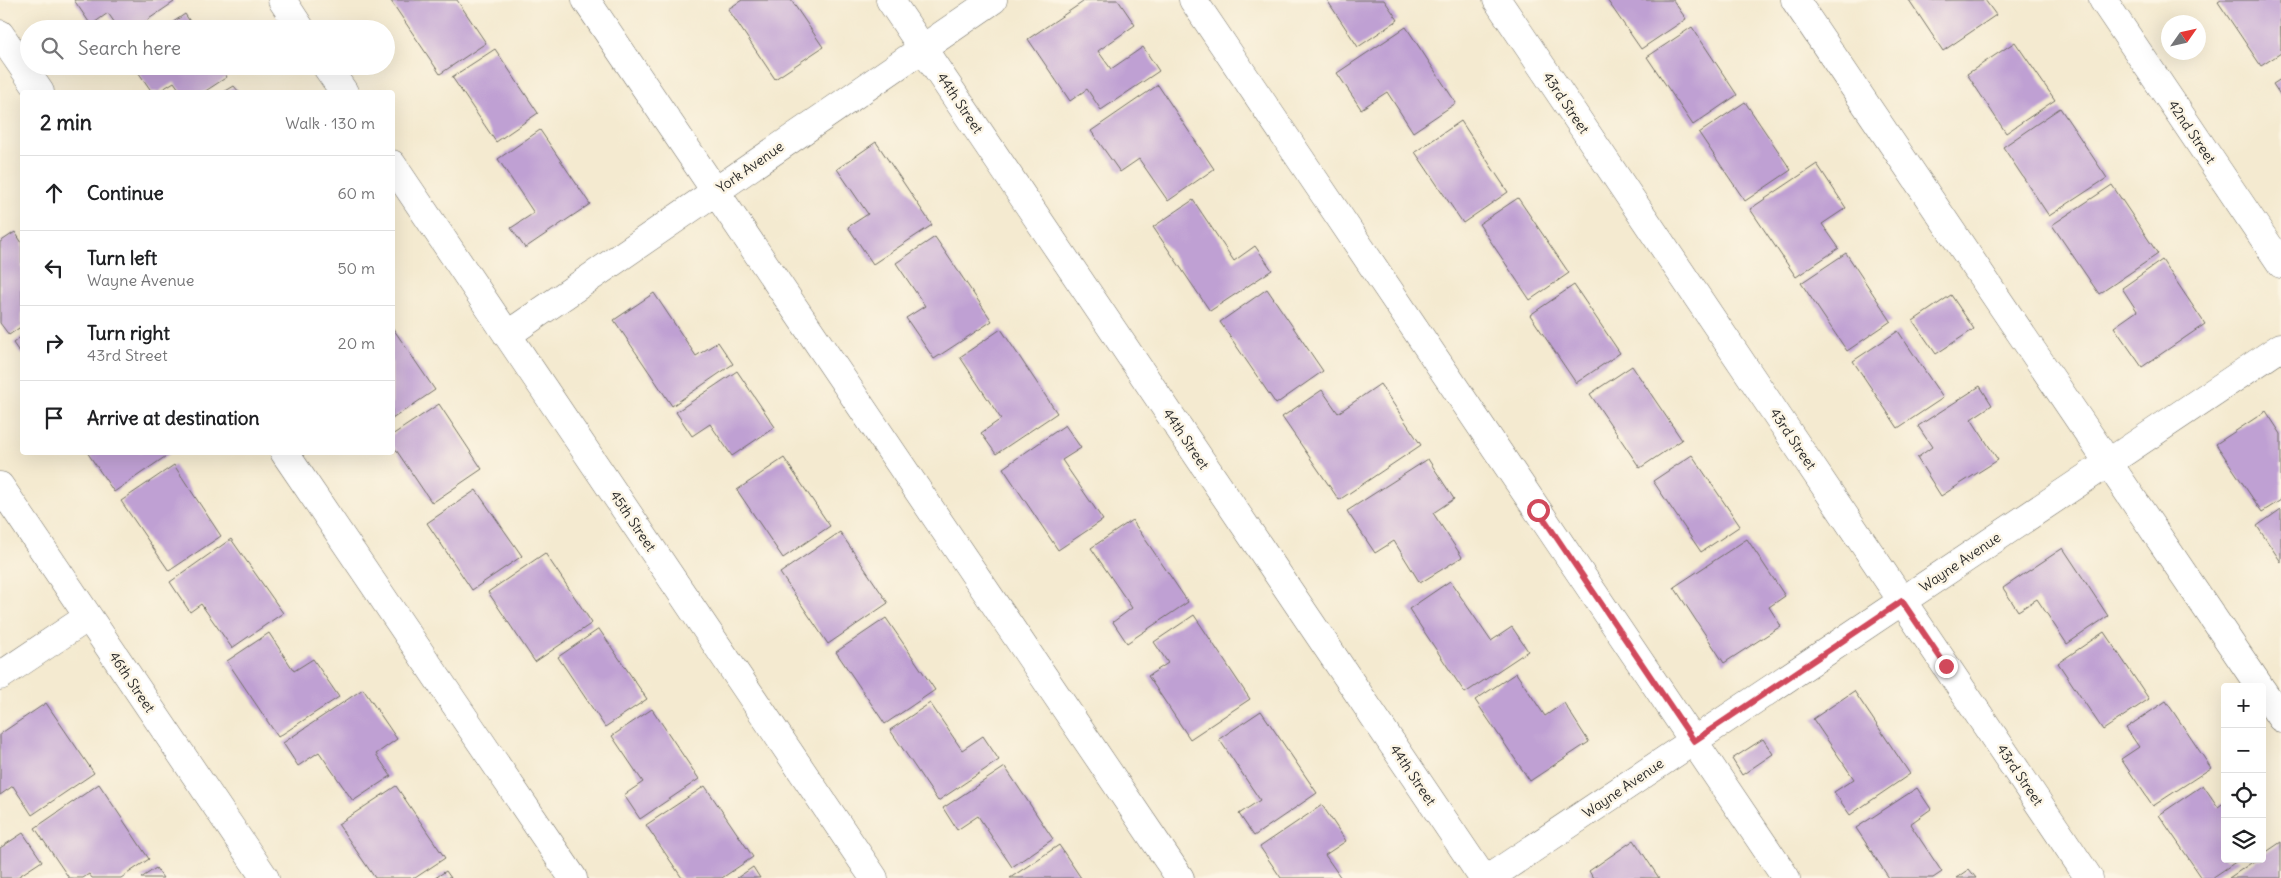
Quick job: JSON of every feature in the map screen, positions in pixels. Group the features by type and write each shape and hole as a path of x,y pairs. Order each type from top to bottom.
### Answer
{"street":[{"path":"282,0 295,20"},
{"path":"586,0 714,192 1180,878"},
{"name":"44th Street","path":"890,0 1482,878"},
{"name":"York Avenue","path":"508,335 994,0"},
{"path":"1192,0 1786,878"},
{"name":"43rd Street","path":"1496,0 2090,878"},
{"path":"1795,0 2257,683"},
{"name":"42nd Street","path":"2103,0 2281,264"},
{"path":"0,34 20,63"},
{"path":"28,75 39,90"},
{"path":"332,75 343,90"},
{"name":"45th Street","path":"395,168 874,878"},
{"name":"Wayne Avenue","path":"1489,878 2281,347"},
{"path":"286,455 573,878"},
{"name":"46th Street","path":"0,486 265,878"},
{"path":"0,676 88,617"},
{"path":"2266,696 2281,718"}],"building":[{"path":"74,0 172,0 174,2 147,20 113,20 108,13 98,20 88,20"},
{"path":"457,0 486,43 440,74 391,1"},
{"path":"742,0 791,0 823,47 775,79 728,9"},
{"path":"1086,0 1118,0 1135,25 1098,51 1111,69 1143,47 1159,71 1101,110 1087,89 1070,101 1028,39"},
{"path":"1327,0 1384,0 1398,20 1358,47"},
{"path":"1607,0 1673,0 1686,19 1641,49"},
{"path":"1909,0 1985,0 1996,15 1943,51"},
{"path":"2221,0 2280,0 2281,53 2261,66 2218,2"},
{"path":"185,14 189,20 176,20"},
{"path":"1406,27 1456,103 1413,132 1387,92 1361,109 1337,73"},
{"path":"1692,27 1737,95 1693,125 1647,57"},
{"path":"2015,42 2055,100 2006,133 1967,74"},
{"path":"495,49 538,113 496,142 452,77"},
{"path":"140,75 226,75 227,77 207,90 180,90 174,82 161,90 151,90"},
{"path":"2281,79 2281,96 2273,84"},
{"path":"1158,85 1214,169 1168,201 1139,159 1120,172 1091,131"},
{"path":"234,86 237,90 227,90"},
{"path":"1745,102 1791,170 1745,201 1699,133"},
{"path":"2060,108 2107,178 2049,216 2003,147"},
{"path":"1461,121 1508,192 1463,223 1415,152"},
{"path":"540,130 590,204 525,248 511,228 534,213 498,159"},
{"path":"876,142 932,225 873,264 848,227 868,214 837,169"},
{"path":"1817,164 1846,208 1822,224 1839,248 1796,277 1750,209"},
{"path":"2112,185 2158,254 2099,294 2052,225"},
{"path":"1518,198 1569,273 1530,300 1479,224"},
{"path":"1193,200 1234,261 1255,246 1272,270 1210,311 1153,227"},
{"path":"15,232 20,240 20,327 9,335 0,323 0,242"},
{"path":"935,237 992,321 934,359 906,318 925,306 896,263"},
{"path":"1846,253 1891,321 1847,351 1801,283"},
{"path":"2162,260 2205,324 2142,367 2114,327 2137,311 2122,288"},
{"path":"1574,285 1620,353 1576,383 1530,315"},
{"path":"1267,289 1323,371 1276,404 1220,322"},
{"path":"654,293 696,356 718,342 733,364 672,406 614,320"},
{"path":"1951,295 1974,329 1936,354 1913,321"},
{"path":"1001,329 1057,413 996,454 981,433 1001,419 960,357"},
{"path":"395,331 435,390 395,417"},
{"path":"1898,331 1943,398 1898,428 1853,361"},
{"path":"20,338 20,353 13,343"},
{"path":"1632,366 1682,440 1640,468 1590,394"},
{"path":"737,371 775,427 732,456 710,424 692,436 676,412"},
{"path":"1380,384 1421,445 1339,500 1282,417 1322,390 1338,413"},
{"path":"1980,386 1992,405 1971,419 1998,460 1941,496 1917,458 1932,447 1918,426"},
{"path":"439,404 482,469 432,503 395,448 395,433"},
{"path":"2266,411 2281,434 2281,500 2262,512 2216,444"},
{"path":"1065,425 1081,448 1062,460 1103,520 1058,550 1003,468"},
{"path":"89,455 168,455 114,492"},
{"path":"1692,455 1740,526 1701,552 1653,481"},
{"path":"784,458 830,526 783,558 737,490"},
{"path":"1428,459 1454,499 1433,513 1462,557 1420,583 1394,541 1375,553 1347,511"},
{"path":"174,465 221,536 169,571 121,501"},
{"path":"476,490 522,556 472,590 427,523"},
{"path":"2281,509 2281,562 2257,526"},
{"path":"1132,520 1188,602 1127,643 1113,622 1132,608 1091,548"},
{"path":"840,532 888,603 828,644 780,573"},
{"path":"231,539 283,613 232,648 201,604 190,612 170,582"},
{"path":"1747,539 1785,596 1769,607 1781,626 1724,663 1674,587"},
{"path":"2063,548 2108,616 2067,644 2037,599 2018,611 2003,588"},
{"path":"545,553 592,623 535,662 488,592"},
{"path":"1450,581 1491,641 1512,627 1528,651 1465,693 1409,609"},
{"path":"1194,615 1250,699 1190,739 1148,676 1168,663 1154,642"},
{"path":"886,618 935,690 885,724 836,652"},
{"path":"599,629 647,699 605,727 558,657"},
{"path":"2104,632 2149,699 2103,730 2058,663"},
{"path":"269,633 294,671 313,659 339,697 278,737 227,661"},
{"path":"1516,673 1545,716 1564,703 1589,742 1530,781 1475,700"},
{"path":"363,689 397,739 376,754 391,776 353,801 319,752 298,766 283,743"},
{"path":"1854,691 1910,774 1850,815 1834,792 1854,779 1813,719"},
{"path":"2166,701 2211,768 2153,806 2121,759 2139,747 2126,728"},
{"path":"46,703 94,773 32,815 13,786 0,795 0,734"},
{"path":"930,703 962,750 983,736 999,760 938,801 890,730"},
{"path":"652,709 699,779 640,819 624,795 643,782 612,736"},
{"path":"1261,711 1317,793 1254,836 1239,814 1260,800 1219,739"},
{"path":"1763,739 1773,754 1742,775 1732,759"},
{"path":"1005,767 1053,839 1012,867 978,816 957,830 943,808"},
{"path":"99,784 149,859 121,878 92,878 89,874 83,878 69,878 35,828"},
{"path":"2203,785 2218,807 2221,805 2221,863 2234,863 2212,878 2202,878 2159,815"},
{"path":"396,786 445,858 415,878 375,878 338,824"},
{"path":"705,786 753,857 722,878 682,878 646,825"},
{"path":"1917,788 1931,809 1910,824 1942,872 1933,878 1889,878 1856,828"},
{"path":"1322,805 1346,841 1325,855 1341,878 1281,878 1260,847"},
{"path":"23,833 42,861 16,878 0,878 0,848"},
{"path":"1634,840 1659,878 1593,878 1589,871"},
{"path":"2281,842 2281,878 2229,878 2251,863 2266,863 2266,852"},
{"path":"1059,845 1081,878 1010,878"},
{"path":"753,867 760,878 737,878"},
{"path":"156,868 163,878 141,878"},
{"path":"1969,869 1976,878 1956,878"},
{"path":"446,871 451,878 435,878"}],"route":[{"path":"1538,510 1694,741 1902,601 1946,666"}]}
